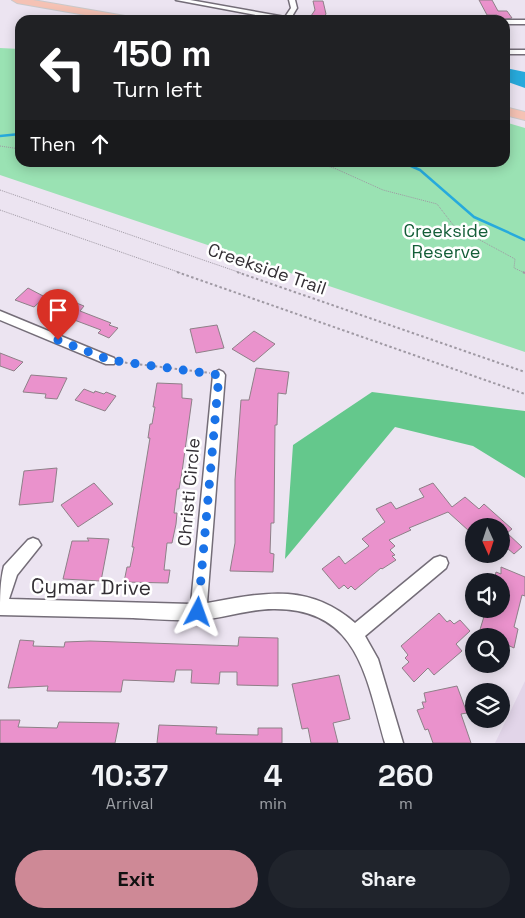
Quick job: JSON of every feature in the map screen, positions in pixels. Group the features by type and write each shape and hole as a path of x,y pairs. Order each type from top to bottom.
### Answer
{"highway":[{"path":"17,0 102,15"},
{"path":"6,4 69,15"},
{"path":"510,102 524,112"},
{"path":"510,105 524,112"},
{"path":"510,111 524,112"}],"street":[{"path":"179,0 267,15"},
{"path":"292,0 294,4 292,15"},
{"path":"510,22 525,22"},
{"path":"510,52 525,52"},
{"path":"0,314 110,360"},
{"name":"Christi Circle","path":"198,612 219,375"},
{"path":"0,602 10,571 33,545"},
{"path":"354,634 440,563"},
{"name":"Cymar Drive","path":"0,607 198,612 255,602 305,604 326,611 354,634 368,659 394,743"}],"path":[{"path":"0,146 15,148"},
{"path":"331,167 383,190 437,204 454,226 515,259 514,268 525,273"},
{"name":"Creekside Trail","path":"0,190 525,372"},
{"path":"0,210 525,394"},
{"path":"110,360 219,375"}],"shaded area":[{"path":"525,681 525,743 495,743 502,728 510,728 510,712"}],"green space":[{"name":"Creekside Reserve","path":"0,48 15,49 15,167 510,167 510,124 525,128 525,352 0,175"},
{"path":"372,392 525,411 525,478 473,446 395,427 285,559 293,445"}],"water":[{"path":"510,69 525,72 525,88 510,83"}],"building":[{"path":"479,0 492,0 498,11 507,11 510,15 497,15 487,15"},
{"path":"313,1 323,1 325,15 312,15 315,10"},
{"path":"28,288 45,297 34,307 15,300"},
{"path":"59,296 84,306 80,311 111,323 109,325 118,328 109,338 98,333 101,330 61,315 66,311 50,305"},
{"path":"217,325 224,348 196,353 190,329"},
{"path":"254,331 275,344 254,362 232,349"},
{"path":"0,353 23,362 14,371 0,366"},
{"path":"256,368 289,372 286,394 278,393 277,425 275,425 274,523 271,523 270,553 274,554 273,572 230,571 235,543 235,480 241,400 249,400"},
{"path":"31,375 67,378 57,399 45,398 46,394 23,392"},
{"path":"157,383 182,384 182,398 192,399 182,472 179,489 177,489 174,513 177,513 176,524 172,543 167,543 164,570 170,570 168,583 124,582 127,567 130,567 134,547 132,547 150,438 148,438 150,424 152,424 155,407 153,407"},
{"path":"84,389 94,393 95,391 104,394 106,392 116,396 105,411 75,400"},
{"path":"57,468 53,502 19,505 24,471"},
{"path":"94,483 113,504 78,527 61,505"},
{"path":"433,483 452,507 465,497 479,509 484,504 500,518 465,518 465,527 448,512 409,528 411,530 389,540 395,546 390,550 395,555 392,556 396,560 381,568 355,590 351,586 348,589 344,585 339,589 322,569 339,556 345,564 369,546 362,539 385,522 376,509 391,502 396,509 424,497 419,489"},
{"path":"510,536 522,547 514,554 510,551"},
{"path":"87,538 109,539 101,581 63,579 72,541 89,541"},
{"path":"501,567 525,577 525,596 522,595 514,627 518,629 514,648 510,646 510,628 480,628 484,618 510,618 510,573 501,573"},
{"path":"439,613 447,622 450,620 454,624 460,620 467,628 465,628 465,636 456,644 462,651 434,675 428,668 414,682 402,668 409,662 405,658 408,655 401,646"},
{"path":"239,637 278,638 278,686 237,685 237,672 220,672 219,684 191,683 192,670 176,670 174,682 123,680 121,692 47,691 48,686 8,688 20,640 34,641 33,646 64,647 65,642 90,641 238,646"},
{"path":"339,675 350,719 333,723 338,743 311,743 308,728 302,729 292,684"},
{"path":"457,686 465,708 465,713 461,714 471,743 433,743 428,729 425,730 417,710 424,708 422,702 426,702 424,693"},
{"path":"0,720 20,720 18,727 57,728 59,722 119,723 115,743 0,743"},
{"path":"159,725 217,727 216,734 258,735 258,728 282,728 282,743 157,743"}],"waterway":[{"path":"0,136 15,134"},
{"path":"413,167 420,170 474,217 525,240"}],"route":[{"path":"58,340 110,360 219,375 198,612"}]}
